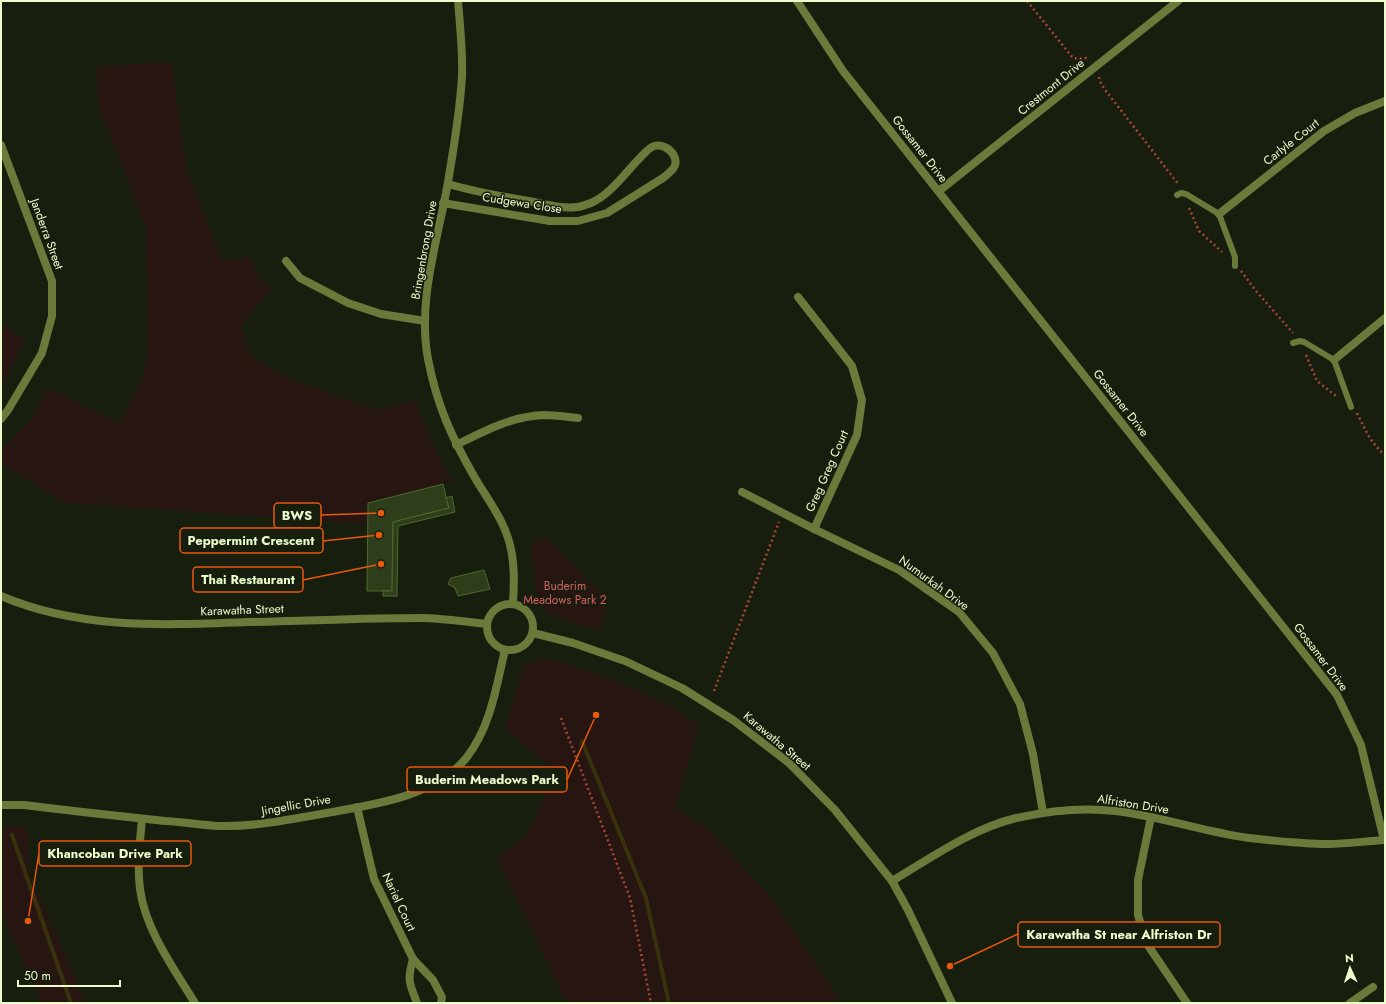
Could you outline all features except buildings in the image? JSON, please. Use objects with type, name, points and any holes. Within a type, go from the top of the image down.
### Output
[{"type":"street","name":"Bringenbrong Drive","points":[[458,1],[462,76],[448,184],[427,288],[426,321],[428,357],[434,388],[443,416],[456,445],[500,518],[510,544],[515,574],[513,604]]},
{"type":"street","name":"Gossamer Drive","points":[[797,1],[843,71],[1337,695],[1361,745],[1384,840]]},
{"type":"street","name":"Crestmont Drive","points":[[939,191],[1178,1]]},
{"type":"street","name":"Carlyle Court","points":[[1219,214],[1324,131],[1355,112],[1385,101]]},
{"type":"street","name":"Janderra Street","points":[[1,145],[52,281],[52,316],[42,353],[1,419]]},
{"type":"street","name":"Cudgewa Close","points":[[443,203],[550,221],[578,221],[607,213],[663,178],[676,166],[675,158],[671,151],[663,146],[654,146],[648,150],[620,180],[602,196],[592,202],[576,207],[554,206],[473,191],[448,184]]},
{"type":"street","points":[[286,261],[300,278],[348,303],[381,314],[426,321]]},
{"type":"street","name":"Greg Greg Court","points":[[798,297],[852,366],[862,400],[857,435],[814,529]]},
{"type":"street","points":[[1334,360],[1385,318]]},
{"type":"street","points":[[456,445],[502,424],[521,418],[544,415],[578,418]]},
{"type":"street","name":"Numurkah Drive","points":[[742,492],[899,570],[959,612],[993,653],[1020,704],[1033,754],[1043,813]]},
{"type":"street","name":"Karawatha Street","points":[[1,596],[42,610],[74,618],[121,624],[422,618],[487,624]]},
{"type":"street","points":[[506,604],[513,604],[521,606],[527,611],[532,618],[534,625],[530,640],[525,645],[519,649],[505,650],[493,643],[487,631],[487,624],[493,611],[506,604]]},
{"type":"street","name":"Karawatha Street","points":[[533,633],[573,643],[625,661],[682,688],[733,720],[789,763],[835,810],[892,881],[908,910],[952,1003]]},
{"type":"street","name":"Jingellic Drive","points":[[1,805],[24,805],[142,819],[219,826],[266,824],[400,798],[433,784],[450,772],[466,758],[478,742],[487,724],[505,650]]},
{"type":"street","name":"Nariel Court","points":[[357,807],[374,879],[412,959],[433,980],[442,997],[441,1003]]},
{"type":"street","name":"Alfriston Drive","points":[[892,881],[968,836],[1015,819],[1065,810],[1115,811],[1152,817],[1248,838],[1328,844],[1384,840]]},
{"type":"street","points":[[1152,817],[1138,880],[1138,915],[1147,944],[1187,1003]]},
{"type":"street","points":[[142,819],[138,865],[140,890],[147,916],[161,948],[195,1003]]},
{"type":"street","points":[[412,959],[408,976],[409,983],[417,1003]]},
{"type":"street","points":[[1350,1003],[1373,987]]},
{"type":"lane","points":[[1177,196],[1186,194],[1219,214],[1236,261],[1235,266]]},
{"type":"lane","points":[[1293,343],[1300,341],[1304,342],[1334,360],[1351,407]]},
{"type":"path","points":[[1026,1],[1073,58],[1086,58],[1089,61]]},
{"type":"path","points":[[714,691],[782,513]]},
{"type":"path","points":[[561,718],[630,898],[651,1003]]},
{"type":"green space","points":[[171,62],[187,171],[222,260],[250,257],[261,282],[272,287],[242,325],[249,355],[288,378],[377,410],[416,400],[427,431],[453,481],[367,502],[367,524],[66,503],[1,464],[1,450],[32,419],[47,388],[120,424],[143,378],[148,347],[146,228],[99,107],[96,66]]},
{"type":"green space","points":[[1,325],[25,339],[1,388]]},
{"type":"green space","name":"Buderim Meadows Park 2","points":[[546,537],[608,601],[599,631],[565,620],[547,611],[537,596],[530,545]]},
{"type":"green space","points":[[538,659],[551,659],[601,675],[667,704],[699,725],[675,808],[707,828],[769,895],[836,994],[840,1003],[567,1003],[497,858],[527,835],[556,772],[505,729],[520,677],[526,665]]},
{"type":"green space","points":[[1,826],[27,827],[31,878],[86,1003],[41,1003],[1,912]]},
{"type":"waterway","points":[[582,741],[646,898],[669,1003]]},
{"type":"waterway","points":[[12,835],[71,1003]]},
{"type":"place","name":"BWS","points":[[381,513]]},
{"type":"place","name":"Peppermint Crescent","points":[[379,535]]},
{"type":"place","name":"Thai Restaurant","points":[[381,564]]},
{"type":"place","name":"Buderim Meadows Park","points":[[596,715]]},
{"type":"place","name":"Khancoban Drive Park","points":[[28,921]]},
{"type":"place","name":"Karawatha St near Alfriston Dr","points":[[950,966]]}]
